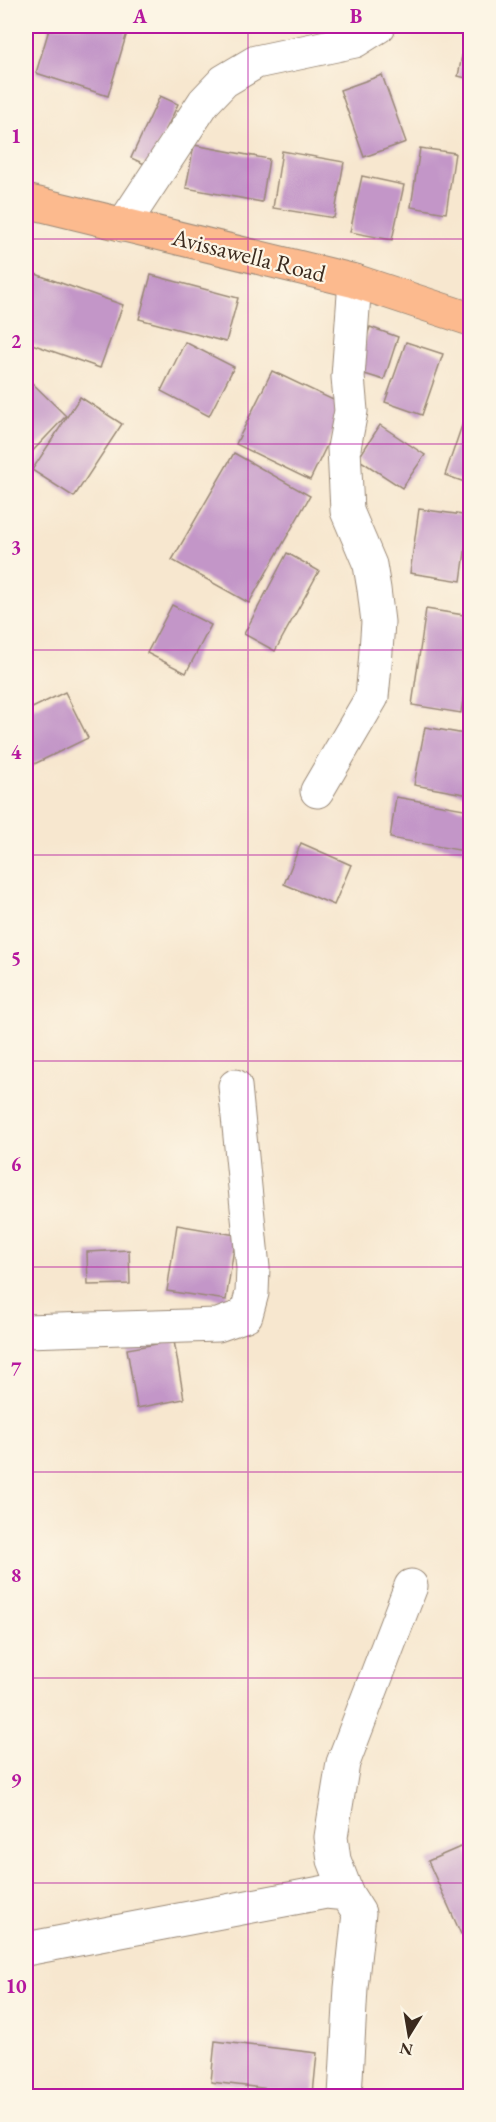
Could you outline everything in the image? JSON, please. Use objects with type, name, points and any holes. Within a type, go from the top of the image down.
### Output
[{"type":"main road","name":"Avissawella Road","points":[[26,201],[355,281],[471,319]]},
{"type":"street","points":[[123,225],[204,102],[224,81],[256,62],[355,41],[379,26]]},
{"type":"street","points":[[317,791],[372,697],[375,665],[378,622],[370,565],[347,511],[344,448],[351,411],[348,377],[355,281]]},
{"type":"street","points":[[26,1331],[218,1325],[246,1314],[252,1293],[253,1268],[235,1086]]},
{"type":"street","points":[[345,2097],[351,1988],[359,1913],[347,1894],[334,1860],[331,1837],[343,1763],[411,1586]]},
{"type":"street","points":[[26,1949],[326,1892],[347,1894]]},
{"type":"building","points":[[50,26],[129,26],[108,96],[36,73]]},
{"type":"building","points":[[468,26],[470,26],[470,79],[458,76]]},
{"type":"building","points":[[382,75],[406,142],[364,157],[340,90]]},
{"type":"building","points":[[160,96],[178,104],[149,166],[131,158]]},
{"type":"building","points":[[194,145],[269,159],[262,202],[186,188]]},
{"type":"building","points":[[420,148],[455,153],[446,213],[411,207]]},
{"type":"building","points":[[282,151],[344,162],[334,218],[273,208]]},
{"type":"building","points":[[362,176],[404,185],[392,240],[350,232]]},
{"type":"building","points":[[27,271],[123,305],[100,368],[26,342]]},
{"type":"building","points":[[151,275],[238,298],[226,342],[139,319]]},
{"type":"building","points":[[370,327],[398,337],[384,380],[355,371]]},
{"type":"building","points":[[185,342],[234,367],[209,416],[161,391]]},
{"type":"building","points":[[406,342],[443,354],[422,415],[385,402]]},
{"type":"building","points":[[272,371],[346,406],[310,480],[236,444]]},
{"type":"building","points":[[26,377],[66,416],[26,458]]},
{"type":"building","points":[[80,397],[122,424],[74,497],[32,470]]},
{"type":"building","points":[[470,402],[470,484],[445,475]]},
{"type":"building","points":[[380,425],[425,455],[402,488],[358,459]]},
{"type":"building","points":[[234,453],[310,496],[249,603],[172,560]]},
{"type":"building","points":[[419,509],[470,516],[461,581],[410,573]]},
{"type":"building","points":[[287,553],[319,571],[275,651],[244,634]]},
{"type":"building","points":[[172,605],[211,625],[186,673],[147,653]]},
{"type":"building","points":[[426,609],[470,616],[470,652],[461,713],[412,705]]},
{"type":"building","points":[[65,692],[88,738],[26,768],[26,711]]},
{"type":"building","points":[[425,727],[470,735],[470,795],[414,785]]},
{"type":"building","points":[[396,797],[470,810],[464,851],[390,838]]},
{"type":"building","points":[[301,843],[351,865],[334,905],[284,884]]},
{"type":"building","points":[[177,1225],[236,1235],[226,1300],[167,1291]]},
{"type":"building","points":[[129,1250],[130,1284],[88,1285],[87,1252]]},
{"type":"building","points":[[174,1341],[184,1399],[137,1408],[127,1349]]},
{"type":"building","points":[[465,1845],[470,1858],[470,1930],[461,1934],[428,1861]]},
{"type":"building","points":[[215,2041],[317,2053],[313,2094],[211,2082]]}]
